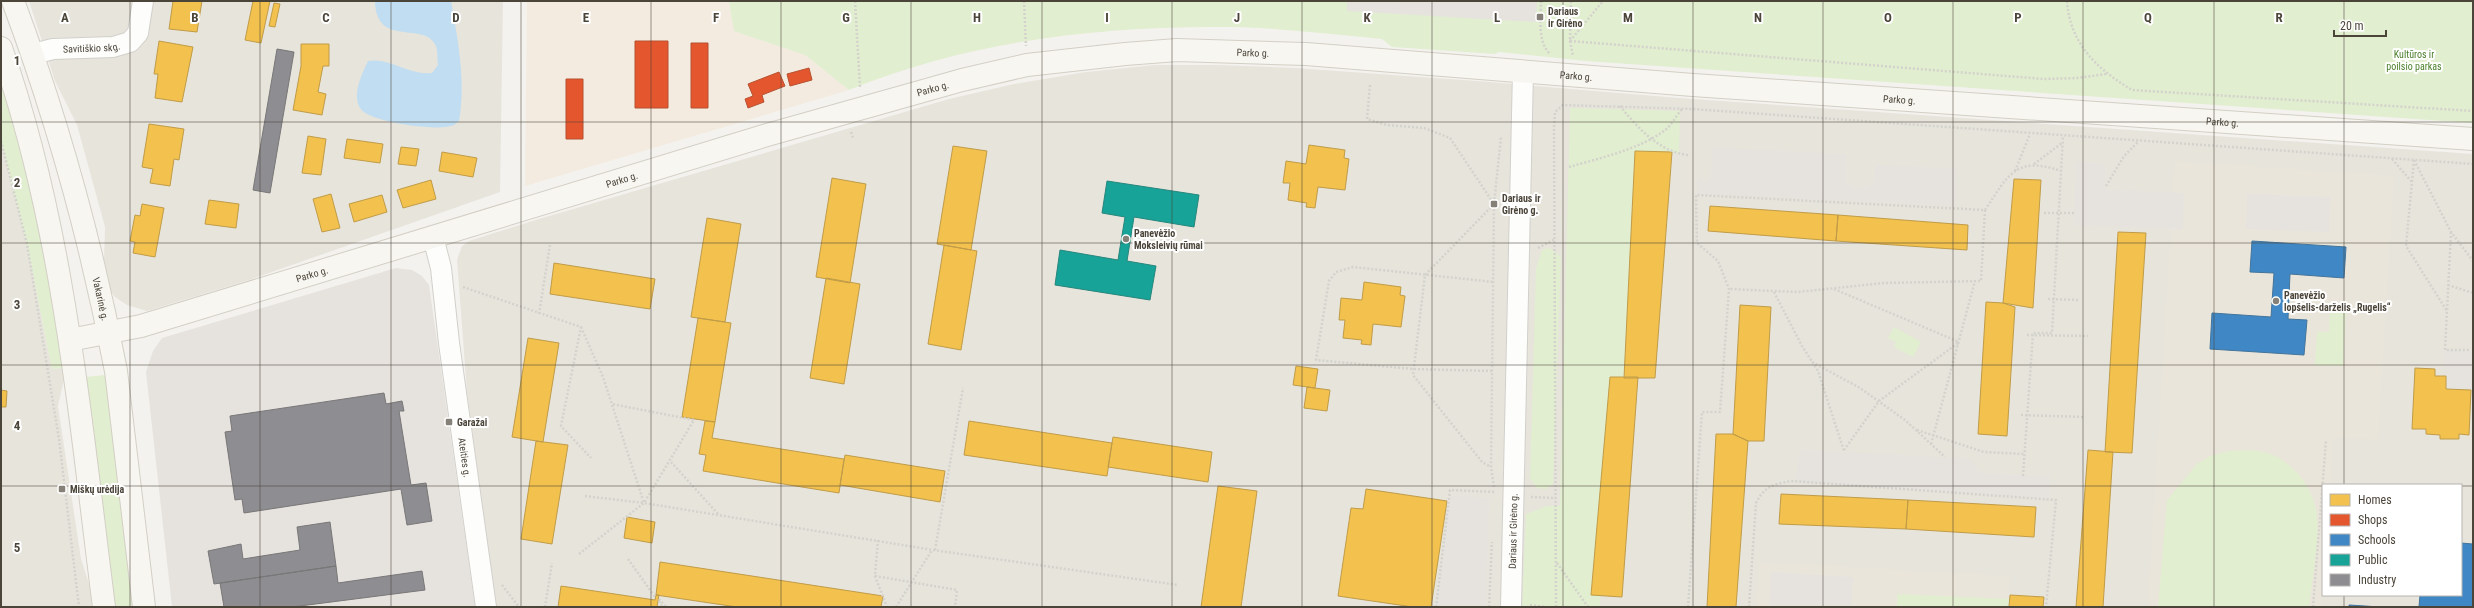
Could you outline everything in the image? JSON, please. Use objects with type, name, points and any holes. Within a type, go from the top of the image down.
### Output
[{"type":"main road","name":"Vakarinė g.","points":[[13,1],[33,54],[72,178],[109,333],[116,371],[144,607]]},
{"type":"main road","points":[[1,48],[39,186],[56,260],[70,340],[104,607]]},
{"type":"main road","name":"Parko g.","points":[[70,340],[141,326],[517,210],[767,135],[962,80],[1027,65],[1077,58],[1177,50],[1306,54],[1524,71],[1572,63],[2473,139]]},
{"type":"street","name":"Savitiškio skg.","points":[[33,54],[53,49],[113,47],[130,42],[138,33],[143,1]]},
{"type":"street","name":"Dariaus ir Girėno g.","points":[[1518,606],[1524,71]]},
{"type":"street","name":"Ateities g.","points":[[433,237],[441,268],[449,343],[486,607]]},
{"type":"path","points":[[855,1],[860,90]]},
{"type":"path","points":[[1024,1],[1027,65]]},
{"type":"path","points":[[1541,1],[1543,47],[1555,56]]},
{"type":"path","points":[[1571,1],[1570,41],[1572,63]]},
{"type":"path","points":[[1570,41],[1603,1]]},
{"type":"path","points":[[2067,1],[2068,19],[2090,58],[2106,74],[2132,90],[2473,111]]},
{"type":"path","points":[[1570,41],[2044,79],[2077,78],[2106,74]]},
{"type":"path","points":[[1370,85],[1367,119],[1388,125],[1424,128],[1450,138],[1494,204]]},
{"type":"path","points":[[1556,607],[1555,112],[1563,104],[1682,109],[2139,142],[2473,164]]},
{"type":"path","points":[[1620,106],[1658,144],[1688,155]]},
{"type":"path","points":[[1569,167],[1615,154],[1651,138],[1665,130],[1682,109]]},
{"type":"path","points":[[1496,499],[1491,467],[1494,204],[1502,133]]},
{"type":"path","points":[[2014,171],[2030,134]]},
{"type":"path","points":[[2033,335],[2034,333],[2052,334],[2062,136]]},
{"type":"path","points":[[1,142],[28,244],[58,438],[79,607]]},
{"type":"path","points":[[1729,289],[1798,292],[1884,282],[1981,281],[1985,210],[2008,175],[2014,171],[2032,165],[2062,142]]},
{"type":"path","points":[[2106,186],[2124,156],[2139,142]]},
{"type":"path","points":[[2391,159],[2412,182]]},
{"type":"path","points":[[2414,160],[2406,246],[2447,311]]},
{"type":"path","points":[[2414,160],[2451,232],[2473,261]]},
{"type":"path","points":[[2032,165],[2061,171]]},
{"type":"path","points":[[1688,607],[1702,412],[1720,412],[1729,289],[1718,260],[1697,244],[1696,195],[1985,210]]},
{"type":"path","points":[[1491,467],[1482,462],[1413,375],[1413,369],[1425,275],[1494,204]]},
{"type":"path","points":[[2044,213],[2074,213]]},
{"type":"path","points":[[2451,232],[2445,350],[2470,350]]},
{"type":"path","points":[[539,314],[550,245]]},
{"type":"path","points":[[1492,370],[1413,369],[1316,360],[1329,280],[1336,272],[1353,268],[1494,282]]},
{"type":"path","points":[[1931,444],[1935,436],[1975,281]]},
{"type":"path","points":[[2448,285],[2473,293]]},
{"type":"path","points":[[464,287],[539,314],[581,327]]},
{"type":"path","points":[[1833,288],[1959,342]]},
{"type":"path","points":[[1774,291],[1818,371],[1844,451],[1879,401],[1959,342]]},
{"type":"path","points":[[2048,299],[2078,300]]},
{"type":"path","points":[[581,327],[612,404],[644,503]]},
{"type":"path","points":[[581,327],[561,426],[590,458]]},
{"type":"path","points":[[2027,335],[2088,336]]},
{"type":"path","points":[[2023,476],[2033,335]]},
{"type":"path","points":[[1812,362],[1860,388],[1879,401],[1915,429],[1945,457]]},
{"type":"path","points":[[896,607],[934,550],[963,388]]},
{"type":"path","points":[[579,554],[644,503],[671,462],[694,420],[612,404]]},
{"type":"path","points":[[2021,415],[2084,417]]},
{"type":"path","points":[[1915,429],[1984,452],[2025,454]]},
{"type":"path","points":[[2323,484],[2326,440]]},
{"type":"path","points":[[671,462],[719,515]]},
{"type":"path","points":[[1749,607],[1756,503],[1763,492],[1774,484],[1791,481],[2056,500],[2046,607]]},
{"type":"path","points":[[1436,607],[1450,490],[1495,492]]},
{"type":"path","points":[[2313,607],[2322,491]]},
{"type":"path","points":[[585,496],[644,503],[934,550],[1178,585]]},
{"type":"path","points":[[1527,497],[1556,498]]},
{"type":"path","points":[[878,540],[875,576],[887,607]]},
{"type":"path","points":[[1489,607],[1492,540]]},
{"type":"path","points":[[628,559],[655,597]]},
{"type":"path","points":[[545,607],[552,563]]},
{"type":"path","points":[[1556,563],[1588,607]]},
{"type":"path","points":[[875,576],[957,590],[955,607]]},
{"type":"path","points":[[498,580],[519,607]]},
{"type":"path","points":[[662,607],[659,599],[666,607]]},
{"type":"path","points":[[1518,606],[1547,607]]},
{"type":"shaded area","points":[[29,1],[503,1],[500,192],[252,279],[147,311],[127,305],[115,297],[108,287],[104,261],[105,227],[77,125],[55,81]]},
{"type":"shaded area","points":[[527,1],[729,1],[734,31],[805,55],[849,90],[525,186]]},
{"type":"shaded area","points":[[1347,1],[1537,1],[1536,22],[1347,11]]},
{"type":"shaded area","points":[[1155,65],[1219,65],[1296,68],[1679,98],[2473,154],[2473,607],[496,607],[467,392],[457,260],[462,246],[469,241],[539,219],[949,99],[1014,84],[1086,72]]},
{"type":"shaded area","points":[[1,141],[27,244],[52,369],[63,368],[64,379],[58,406],[81,559],[90,587],[92,607],[1,607]]},
{"type":"shaded area","points":[[1713,148],[1846,154],[1845,182],[1859,190],[1874,184],[1875,165],[1957,169],[1955,206],[1697,194],[1698,179],[1705,182],[1711,179]]},
{"type":"shaded area","name":"Panevėžio lopšelis-darželis „Rugelis“","points":[[2175,161],[2394,176],[2378,439],[2333,438],[2330,484],[2322,484],[2322,607],[2148,607]]},
{"type":"shaded area","points":[[2076,162],[2105,164],[2105,190],[2184,193],[2183,229],[2074,225]]},
{"type":"shaded area","points":[[2247,194],[2330,197],[2329,232],[2246,229]]},
{"type":"shaded area","points":[[396,268],[412,270],[422,276],[429,285],[475,607],[172,607],[146,372],[153,351],[162,338]]},
{"type":"shaded area","points":[[2444,350],[2473,351],[2473,391],[2443,390]]},
{"type":"shaded area","points":[[1800,450],[1970,459],[1980,473],[2050,477],[2049,499],[1795,482]]},
{"type":"shaded area","points":[[1450,495],[1489,498],[1486,607],[1436,607]]},
{"type":"shaded area","points":[[1760,562],[2010,576],[2007,607],[1757,607]]},
{"type":"shaded area","points":[[1771,572],[1853,577],[1851,607],[1769,607]]},
{"type":"green space","name":"Kultūros ir poilsio parkas","points":[[729,1],[2473,1],[2473,123],[1586,61],[1499,52],[1495,54],[1392,47],[1382,39],[1242,27],[1175,27],[1080,34],[1032,40],[939,60],[893,73],[849,90],[805,55],[734,31]]},
{"type":"green space","points":[[1,83],[33,197],[50,282],[63,368],[52,369],[27,244],[1,141]]},
{"type":"green space","points":[[1570,108],[1680,111],[1679,153],[1635,151],[1624,378],[1610,377],[1600,607],[1522,607],[1526,514],[1547,506],[1560,506]]},
{"type":"green space","points":[[1550,248],[1561,257],[1553,484],[1546,489],[1537,488],[1530,478],[1536,268],[1542,250]]},
{"type":"green space","points":[[2330,310],[2346,311],[2343,366],[2315,365],[2317,332],[2329,332]]},
{"type":"green space","points":[[1894,327],[1921,342],[1913,357],[1894,347],[1896,342],[1888,338]]},
{"type":"green space","points":[[106,375],[133,607],[112,607],[85,377]]},
{"type":"green space","points":[[2255,450],[2270,454],[2281,459],[2290,466],[2306,484],[2315,506],[2317,518],[2316,550],[2309,607],[2158,607],[2167,500],[2197,464],[2210,456],[2228,451]]},
{"type":"green space","points":[[1897,594],[2009,599],[2008,607],[1897,607]]},
{"type":"water","points":[[375,1],[451,1],[460,61],[462,91],[459,121],[454,125],[431,127],[402,124],[375,117],[365,113],[360,108],[357,90],[368,61],[376,60],[424,73],[432,73],[438,65],[437,48],[430,39],[422,35],[402,32],[383,25],[377,16]]},
{"type":"building: Homes","points":[[173,1],[202,1],[197,32],[169,29]]},
{"type":"building: Homes","points":[[253,1],[270,1],[261,43],[245,40]]},
{"type":"building: Homes","points":[[274,3],[280,4],[275,27],[269,26]]},
{"type":"building: Homes","points":[[159,41],[193,47],[182,102],[155,98],[158,74],[154,74]]},
{"type":"building: Homes","points":[[301,44],[329,44],[329,66],[323,66],[318,92],[326,94],[322,115],[293,110],[301,66]]},
{"type":"building: Homes","points":[[149,124],[184,129],[179,160],[174,159],[170,186],[150,183],[153,169],[142,167]]},
{"type":"building: Homes","points":[[308,136],[326,139],[321,175],[302,173]]},
{"type":"building: Homes","points":[[347,139],[383,144],[380,163],[344,158]]},
{"type":"building: Homes","points":[[1309,145],[1345,150],[1344,158],[1349,159],[1345,190],[1318,187],[1315,208],[1306,207],[1307,203],[1288,200],[1290,183],[1283,183],[1286,161],[1306,164]]},
{"type":"building: Homes","points":[[953,146],[987,151],[971,250],[937,244]]},
{"type":"building: Homes","points":[[401,147],[419,149],[416,166],[398,164]]},
{"type":"building: Homes","points":[[1635,151],[1672,152],[1655,378],[1624,378]]},
{"type":"building: Homes","points":[[442,152],[477,158],[473,177],[439,171]]},
{"type":"building: Homes","points":[[832,178],[866,184],[850,283],[816,277]]},
{"type":"building: Homes","points":[[2014,179],[2041,180],[2033,308],[2003,303]]},
{"type":"building: Homes","points":[[431,180],[436,199],[403,208],[397,190]]},
{"type":"building: Homes","points":[[331,194],[340,228],[322,232],[313,199]]},
{"type":"building: Homes","points":[[382,195],[387,212],[354,222],[349,204]]},
{"type":"building: Homes","points":[[209,200],[239,204],[236,228],[205,224]]},
{"type":"building: Homes","points":[[142,204],[164,208],[155,257],[133,253],[135,242],[130,241],[135,215],[140,216]]},
{"type":"building: Homes","points":[[1710,206],[1838,215],[1836,241],[1708,231]]},
{"type":"building: Homes","points":[[1838,215],[1968,225],[1967,250],[1836,241]]},
{"type":"building: Homes","points":[[707,218],[741,224],[725,322],[691,317]]},
{"type":"building: Homes","points":[[2118,232],[2146,233],[2132,453],[2105,452]]},
{"type":"building: Homes","points":[[944,245],[977,251],[961,350],[928,344]]},
{"type":"building: Homes","points":[[554,263],[655,279],[650,309],[550,294]]},
{"type":"building: Homes","points":[[826,278],[860,284],[844,384],[810,378]]},
{"type":"building: Homes","points":[[1364,282],[1401,287],[1400,295],[1405,296],[1401,327],[1373,324],[1371,345],[1361,344],[1362,340],[1343,338],[1345,320],[1339,320],[1341,298],[1362,300]]},
{"type":"building: Homes","points":[[1986,302],[2003,303],[2015,307],[2007,436],[1978,434]]},
{"type":"building: Homes","points":[[1740,305],[1771,307],[1764,441],[1748,441],[1733,434]]},
{"type":"building: Homes","points":[[698,318],[731,323],[715,422],[682,417]]},
{"type":"building: Homes","points":[[528,338],[559,343],[543,442],[512,437]]},
{"type":"building: Homes","points":[[1296,366],[1318,369],[1315,388],[1293,385]]},
{"type":"building: Homes","points":[[2415,368],[2435,369],[2435,376],[2446,376],[2446,389],[2471,390],[2469,435],[2459,434],[2459,439],[2440,439],[2440,435],[2426,434],[2426,429],[2412,429]]},
{"type":"building: Homes","points":[[1610,377],[1638,377],[1622,597],[1591,595]]},
{"type":"building: Homes","points":[[1307,387],[1330,390],[1327,411],[1304,408]]},
{"type":"building: Homes","points":[[1,390],[7,391],[6,407],[1,407]]},
{"type":"building: Homes","points":[[705,421],[715,422],[712,438],[844,459],[839,493],[703,471],[706,455],[699,454]]},
{"type":"building: Homes","points":[[969,421],[1112,443],[1107,476],[964,455]]},
{"type":"building: Homes","points":[[1716,434],[1733,434],[1748,441],[1736,607],[1707,607]]},
{"type":"building: Homes","points":[[1113,437],[1212,452],[1208,482],[1108,467]]},
{"type":"building: Homes","points":[[536,441],[568,445],[552,544],[521,539]]},
{"type":"building: Homes","points":[[2088,450],[2113,452],[2103,607],[2076,607]]},
{"type":"building: Homes","points":[[845,455],[945,471],[940,502],[840,485]]},
{"type":"building: Homes","points":[[1218,486],[1257,491],[1241,607],[1201,607]]},
{"type":"building: Homes","points":[[1366,489],[1447,501],[1431,607],[1413,607],[1338,596],[1351,508],[1363,509]]},
{"type":"building: Homes","points":[[1781,494],[1908,500],[1906,529],[1779,524]]},
{"type":"building: Homes","points":[[1908,500],[2036,507],[2034,537],[1906,529]]},
{"type":"building: Homes","points":[[627,517],[655,522],[652,543],[624,538]]},
{"type":"building: Homes","points":[[660,562],[883,596],[881,607],[737,607],[656,595]]},
{"type":"building: Homes","points":[[561,586],[655,600],[656,595],[659,595],[657,607],[558,607]]},
{"type":"building: Homes","points":[[2010,595],[2044,597],[2043,607],[2009,607]]},
{"type":"building: Shops","points":[[635,41],[668,41],[668,108],[635,108]]},
{"type":"building: Shops","points":[[691,43],[708,43],[708,108],[691,108]]},
{"type":"building: Shops","points":[[809,68],[812,80],[790,86],[787,74]]},
{"type":"building: Shops","points":[[779,72],[785,86],[762,95],[764,102],[748,108],[745,99],[753,96],[748,84]]},
{"type":"building: Shops","points":[[566,79],[583,79],[583,139],[566,139]]},
{"type":"building: Schools","points":[[2252,241],[2346,247],[2344,278],[2290,274],[2288,319],[2307,320],[2304,355],[2210,349],[2212,313],[2271,317],[2274,273],[2250,272]]},
{"type":"building: Schools","points":[[2462,543],[2473,544],[2473,607],[2419,607],[2420,596],[2462,596]]},
{"type":"building: Schools","points":[[2349,605],[2380,607],[2349,607]]},
{"type":"building: Public","name":"Panevėžio Moksleivių rūmai","points":[[1107,181],[1199,195],[1194,227],[1134,217],[1127,261],[1156,266],[1150,300],[1055,285],[1060,250],[1118,260],[1125,217],[1102,213]]},
{"type":"building: Industry","points":[[277,49],[294,52],[270,193],[253,190]]},
{"type":"building: Industry","points":[[384,393],[386,404],[402,401],[404,411],[399,411],[411,485],[426,483],[432,521],[407,525],[401,489],[244,513],[242,499],[235,500],[225,432],[232,431],[230,416]]},
{"type":"building: Industry","points":[[330,522],[336,566],[214,584],[208,551],[241,544],[243,559],[300,550],[297,527]]},
{"type":"building: Industry","points":[[336,566],[338,583],[422,571],[425,590],[292,607],[224,607],[220,583]]},
{"type":"place","name":"Dariaus ir Girėno","points":[[1540,17]]},
{"type":"place","name":"Dariaus ir Girėno g.","points":[[1494,204]]},
{"type":"place","name":"Panevėžio Moksleivių rūmai","points":[[1126,239]]},
{"type":"place","name":"Panevėžio lopšelis-darželis „Rugelis“","points":[[2276,301]]},
{"type":"place","name":"Garažai","points":[[449,422]]},
{"type":"place","name":"Miškų urėdija","points":[[62,489]]}]
